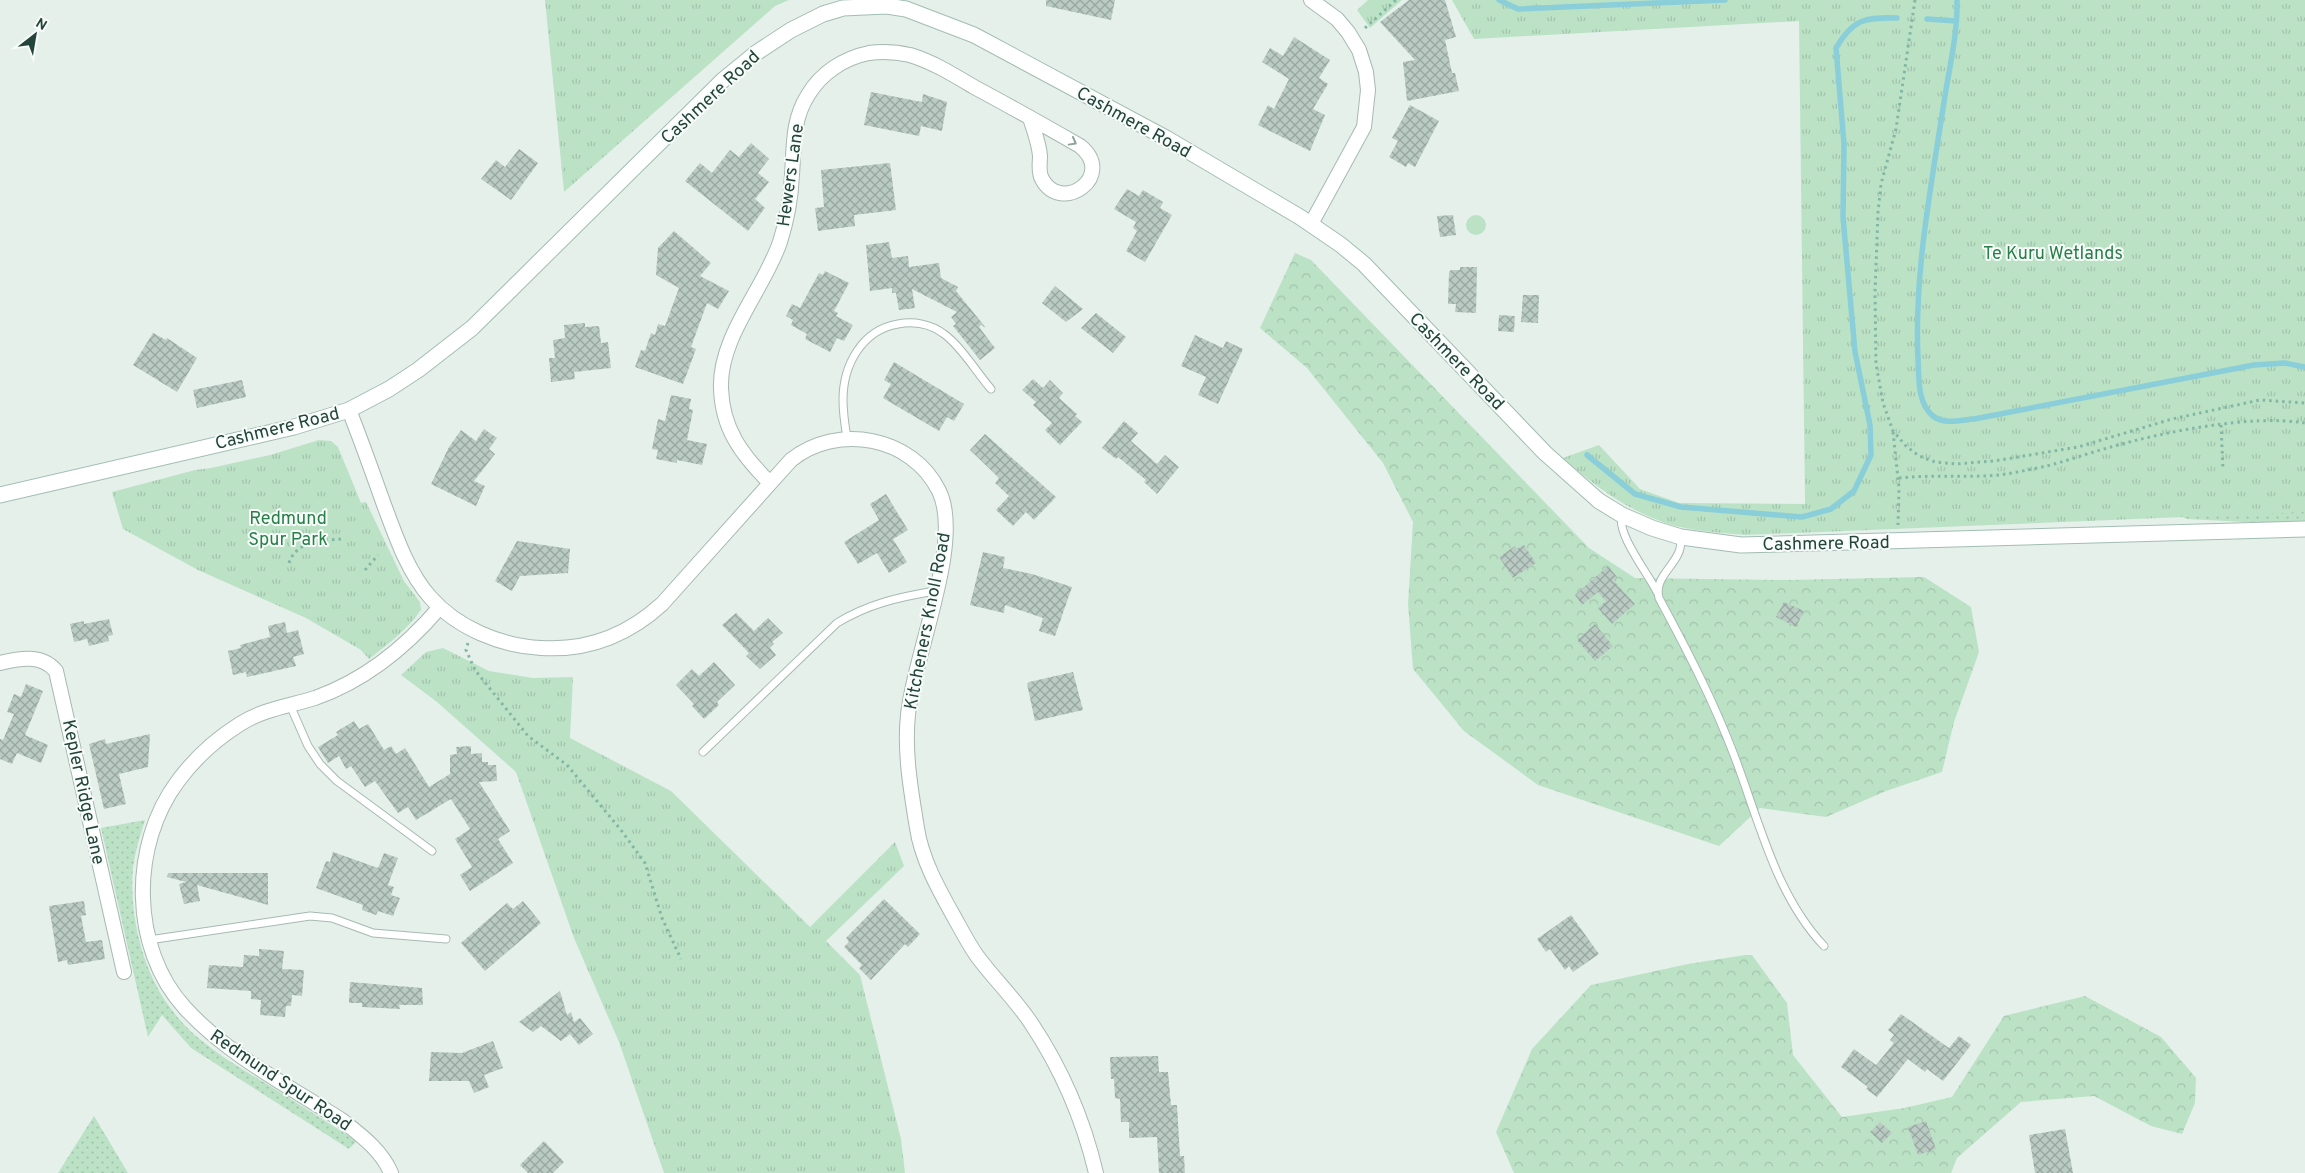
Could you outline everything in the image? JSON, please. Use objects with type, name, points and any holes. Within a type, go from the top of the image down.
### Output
[{"type":"street","points":[[1311,0],[1337,19],[1348,32],[1359,50],[1366,72],[1368,90],[1364,127],[1311,224]]},
{"type":"street","name":"Cashmere Road","points":[[0,495],[294,427],[349,410],[390,389],[472,328],[723,80],[756,53],[791,30],[823,14],[843,8],[879,6],[906,9],[974,35],[1166,138],[1311,224],[1364,264],[1558,466],[1599,501],[1652,528],[1681,537],[1741,545],[2305,529]]},
{"type":"street","name":"Hewers Lane","points":[[770,483],[747,460],[736,444],[723,407],[721,387],[724,364],[733,338],[764,278],[779,243],[791,192],[795,128],[800,108],[808,93],[820,79],[834,68],[851,59],[869,53],[888,52],[909,55],[932,64],[1030,118],[1080,146],[1088,152],[1092,160],[1092,171],[1083,186],[1075,192],[1066,194],[1057,192],[1041,178],[1037,138],[1030,118]]},
{"type":"street","name":"Kitcheners Knoll Road","points":[[349,410],[400,546],[423,587],[440,606],[472,628],[508,644],[530,648],[574,648],[594,644],[611,638],[647,618],[662,604],[790,460],[804,449],[818,443],[846,438],[869,439],[901,452],[917,463],[930,477],[939,492],[944,506],[946,538],[908,713],[907,755],[917,831],[936,884],[976,954],[1031,1022],[1065,1080],[1086,1132],[1096,1173]]},
{"type":"street","name":"Redmund Spur Road","points":[[391,1173],[376,1150],[355,1130],[250,1063],[202,1026],[184,1006],[166,982],[148,940],[144,924],[143,885],[150,841],[166,799],[192,764],[223,736],[253,717],[289,704],[315,698],[341,687],[384,662],[419,632],[440,606]]},
{"type":"street","name":"Kepler Ridge Lane","points":[[0,663],[41,660],[49,663],[56,671],[124,972]]},
{"type":"lane","points":[[846,438],[843,400],[849,365],[857,349],[869,336],[884,326],[914,322],[930,326],[945,334],[991,389]]},
{"type":"lane","points":[[1622,514],[1620,521],[1623,533],[1657,592],[1712,701],[1782,883],[1806,926],[1824,946]]},
{"type":"lane","points":[[1657,592],[1663,575],[1678,554],[1681,537]]},
{"type":"lane","points":[[703,752],[837,623],[860,609],[878,603],[899,597],[935,591]]},
{"type":"lane","points":[[289,704],[308,746],[320,764],[337,781],[432,851]]},
{"type":"lane","points":[[148,940],[310,916],[332,918],[373,933],[446,939]]},
{"type":"path","points":[[1365,28],[1396,0]]},
{"type":"path","points":[[1898,541],[1899,478],[1893,431],[1884,402],[1876,364],[1875,293],[1881,184],[1896,129],[1915,0]]},
{"type":"path","points":[[1893,431],[1919,456],[1935,462],[1956,464],[1994,461],[2078,447],[2172,419],[2260,400],[2305,404]]},
{"type":"path","points":[[1899,478],[1933,475],[1984,476],[2044,466],[2153,437],[2221,425],[2266,421],[2305,423]]},
{"type":"path","points":[[2221,425],[2223,470]]},
{"type":"path","points":[[289,563],[292,556],[307,544],[343,539]]},
{"type":"path","points":[[365,570],[378,555]]},
{"type":"path","points":[[472,628],[466,650],[475,670],[528,736],[567,766],[621,830],[645,863],[662,918],[681,959]]},
{"type":"green space","points":[[545,0],[789,0],[775,6],[564,192]]},
{"type":"green space","points":[[1368,0],[1402,0],[1370,28],[1357,10]]},
{"type":"green space","name":"Te Kuru Wetlands","points":[[1452,0],[2305,0],[2305,512],[1745,535],[1699,530],[1666,523],[1618,500],[1595,485],[1563,458],[1599,445],[1640,489],[1679,503],[1805,504],[1799,21],[1474,39]]},
{"type":"green space","points":[[1476,215],[1483,218],[1486,225],[1483,232],[1476,235],[1469,232],[1466,225],[1469,218]]},
{"type":"green space","points":[[1295,253],[1311,260],[1589,548],[1635,578],[1788,580],[1924,577],[1971,607],[1979,652],[1954,722],[1942,772],[1886,791],[1826,817],[1760,808],[1719,846],[1538,785],[1464,731],[1413,669],[1408,604],[1413,522],[1383,463],[1307,368],[1260,328]]},
{"type":"green space","name":"Redmund Spur Park","points":[[319,440],[331,441],[338,447],[361,503],[366,502],[404,581],[420,602],[421,610],[410,624],[369,659],[361,650],[306,618],[198,570],[123,529],[112,492],[195,470],[270,455]]},
{"type":"green space","points":[[2305,492],[2305,523],[2187,519],[2182,517],[2181,514]]},
{"type":"green space","points":[[443,648],[489,671],[533,678],[573,677],[570,738],[671,791],[810,927],[895,842],[904,866],[826,941],[860,975],[901,1139],[905,1173],[664,1173],[619,1042],[574,938],[516,772],[437,702],[401,675],[426,652]]},
{"type":"green space","points":[[145,820],[133,868],[133,904],[139,940],[151,975],[169,1006],[189,1030],[213,1050],[357,1141],[349,1149],[191,1048],[162,1015],[148,1037],[101,828]]},
{"type":"green space","points":[[1752,955],[1787,1003],[1793,1055],[1842,1117],[1904,1108],[1952,1097],[2004,1016],[2085,996],[2161,1037],[2196,1078],[2195,1103],[2182,1134],[2151,1126],[2094,1096],[2021,1102],[1957,1158],[1951,1173],[1514,1173],[1496,1132],[1532,1049],[1591,985],[1688,964]]},
{"type":"green space","points":[[94,1116],[128,1173],[58,1173]]},
{"type":"building","points":[[1046,0],[1115,0],[1111,20],[1046,6]]},
{"type":"building","points":[[1409,0],[1445,0],[1456,37],[1445,40],[1452,73],[1455,73],[1459,91],[1407,101],[1403,62],[1415,60],[1380,22]]},
{"type":"building","points":[[1294,37],[1330,60],[1319,78],[1328,84],[1313,109],[1325,115],[1310,151],[1258,125],[1268,105],[1274,109],[1289,79],[1262,62],[1270,48],[1283,56]]},
{"type":"building","points":[[871,92],[922,102],[923,94],[947,102],[942,131],[921,126],[919,136],[864,125]]},
{"type":"building","points":[[1410,105],[1439,121],[1415,167],[1408,163],[1406,167],[1389,157],[1398,141],[1392,138]]},
{"type":"building","points":[[751,143],[769,159],[758,173],[769,182],[755,199],[765,208],[748,231],[685,181],[700,163],[712,173],[730,150],[739,157]]},
{"type":"building","points":[[519,149],[538,163],[511,200],[481,179],[496,160],[505,167]]},
{"type":"building","points":[[890,163],[896,210],[854,215],[855,226],[818,231],[815,208],[824,207],[821,170]]},
{"type":"building","points":[[1127,189],[1139,196],[1143,190],[1163,202],[1160,208],[1172,215],[1145,262],[1126,251],[1137,231],[1133,228],[1136,222],[1114,209]]},
{"type":"building","points":[[1453,215],[1456,235],[1440,237],[1437,216]]},
{"type":"building","points":[[674,231],[711,263],[700,276],[729,291],[718,309],[707,303],[691,347],[696,349],[683,384],[635,367],[641,350],[645,351],[651,333],[655,335],[658,324],[665,326],[679,288],[656,275],[658,248]]},
{"type":"building","points":[[889,242],[892,258],[908,256],[909,267],[939,263],[941,278],[958,287],[956,291],[986,328],[981,325],[979,327],[995,348],[980,360],[953,326],[956,324],[951,317],[957,312],[912,289],[915,308],[899,310],[896,293],[892,293],[892,288],[870,291],[866,245]]},
{"type":"building","points":[[1460,267],[1477,267],[1476,313],[1455,312],[1456,304],[1448,304],[1449,272],[1451,270],[1460,270]]},
{"type":"building","points":[[825,271],[849,283],[834,311],[838,313],[836,316],[853,325],[844,341],[837,338],[830,352],[805,339],[807,334],[791,325],[793,320],[786,316],[792,304],[800,308],[819,273],[823,275]]},
{"type":"building","points":[[1055,286],[1083,309],[1066,322],[1042,303]]},
{"type":"building","points":[[1523,295],[1539,295],[1538,323],[1521,322]]},
{"type":"building","points":[[1096,313],[1126,337],[1113,353],[1081,328]]},
{"type":"building","points":[[1499,315],[1515,316],[1514,332],[1498,331]]},
{"type":"building","points":[[585,323],[585,327],[599,326],[601,343],[608,342],[611,368],[574,372],[575,379],[551,382],[549,358],[555,358],[553,340],[565,338],[564,325]]},
{"type":"building","points":[[153,333],[166,340],[167,338],[197,358],[177,392],[133,365]]},
{"type":"building","points":[[1195,335],[1223,348],[1226,341],[1243,349],[1218,404],[1198,395],[1206,377],[1181,366]]},
{"type":"building","points":[[894,362],[964,404],[954,421],[947,417],[939,431],[883,398],[891,384],[884,380]]},
{"type":"building","points":[[1033,379],[1043,388],[1050,380],[1063,393],[1059,398],[1077,414],[1075,416],[1082,422],[1060,445],[1045,430],[1052,423],[1033,405],[1036,402],[1022,390]]},
{"type":"building","points":[[242,380],[246,397],[197,408],[193,390]]},
{"type":"building","points":[[671,395],[691,399],[689,409],[693,410],[687,440],[707,444],[702,465],[677,460],[677,463],[656,459],[658,450],[652,449],[658,419],[665,421]]},
{"type":"building","points":[[1124,421],[1138,433],[1131,441],[1157,464],[1165,455],[1179,467],[1157,494],[1144,482],[1146,480],[1118,457],[1116,459],[1102,448]]},
{"type":"building","points":[[484,429],[497,438],[489,449],[495,454],[474,481],[485,486],[476,506],[431,484],[449,447],[461,430],[476,441]]},
{"type":"building","points":[[985,434],[1056,497],[1034,520],[1026,512],[1013,526],[996,510],[1009,496],[995,483],[999,478],[970,450]]},
{"type":"building","points":[[886,494],[908,530],[893,539],[907,562],[889,573],[877,553],[858,564],[844,542],[879,520],[870,504]]},
{"type":"building","points":[[517,541],[570,549],[568,573],[520,576],[512,591],[495,581]]},
{"type":"building","points":[[1524,545],[1536,563],[1513,578],[1499,557],[1515,546],[1517,549]]},
{"type":"building","points":[[983,552],[1005,557],[1003,568],[1032,574],[1072,587],[1055,636],[1039,631],[1043,618],[1005,605],[1004,613],[970,605]]},
{"type":"building","points":[[1608,566],[1617,577],[1613,580],[1635,604],[1612,624],[1598,608],[1606,601],[1598,592],[1582,605],[1575,595]]},
{"type":"building","points":[[1784,602],[1804,611],[1796,627],[1776,617]]},
{"type":"building","points":[[736,613],[754,631],[768,618],[783,633],[772,642],[774,644],[770,648],[776,655],[760,669],[746,656],[749,653],[722,625]]},
{"type":"building","points":[[109,619],[113,635],[108,636],[109,641],[89,646],[87,639],[74,642],[70,624],[84,621],[84,624]]},
{"type":"building","points":[[285,622],[287,633],[298,630],[304,654],[293,657],[296,666],[247,677],[246,672],[233,675],[228,651],[241,648],[240,645],[270,637],[268,626]]},
{"type":"building","points":[[1595,624],[1613,646],[1595,661],[1577,640]]},
{"type":"building","points":[[714,662],[735,685],[717,702],[719,705],[704,719],[692,706],[694,704],[676,685],[692,669],[699,676]]},
{"type":"building","points":[[1073,672],[1083,710],[1035,721],[1027,684]]},
{"type":"building","points":[[26,684],[43,691],[25,735],[48,745],[41,763],[17,753],[12,764],[0,759],[0,739],[3,740],[14,714],[7,712],[14,694],[21,697]]},
{"type":"building","points":[[354,721],[359,729],[368,724],[384,750],[391,746],[396,754],[405,748],[429,787],[450,774],[450,755],[457,754],[456,747],[471,746],[471,754],[482,753],[482,762],[488,762],[488,765],[496,765],[497,781],[479,782],[510,831],[498,839],[513,863],[470,891],[460,875],[472,867],[455,839],[470,829],[451,799],[416,820],[408,807],[398,813],[375,781],[365,787],[351,766],[346,769],[339,756],[328,763],[318,747],[338,735],[336,732]]},
{"type":"building","points":[[150,734],[148,767],[119,774],[126,804],[104,809],[89,744],[105,739],[106,744]]},
{"type":"building","points":[[333,852],[378,868],[384,853],[398,858],[388,885],[394,887],[391,895],[400,898],[393,916],[378,911],[376,915],[362,910],[363,905],[316,888],[326,861],[330,862]]},
{"type":"building","points":[[168,873],[268,873],[268,905],[197,885],[200,901],[184,904],[179,884],[186,882],[167,877]]},
{"type":"building","points":[[884,899],[920,934],[908,947],[905,944],[871,980],[859,968],[862,965],[844,947],[849,942],[846,938]]},
{"type":"building","points":[[84,901],[86,915],[81,916],[86,942],[102,940],[105,959],[68,965],[67,960],[58,962],[49,906]]},
{"type":"building","points":[[523,901],[541,923],[485,971],[461,943],[507,903],[513,909]]},
{"type":"building","points":[[1571,915],[1599,954],[1573,972],[1569,966],[1565,970],[1550,949],[1546,952],[1537,939]]},
{"type":"building","points":[[259,949],[284,951],[282,969],[304,970],[302,996],[292,995],[291,1006],[286,1006],[285,1017],[260,1015],[261,1000],[251,999],[251,991],[207,988],[209,965],[243,967],[244,955],[259,956]]},
{"type":"building","points":[[350,982],[422,988],[423,1005],[399,1005],[400,1009],[362,1007],[362,1003],[349,1003]]},
{"type":"building","points":[[560,991],[567,1015],[571,1012],[574,1022],[580,1018],[593,1034],[579,1045],[570,1034],[561,1041],[541,1026],[533,1032],[519,1022]]},
{"type":"building","points":[[1901,1014],[1949,1048],[1959,1036],[1971,1045],[1943,1081],[1927,1069],[1925,1072],[1908,1059],[1877,1097],[1866,1089],[1868,1087],[1841,1067],[1854,1049],[1876,1065],[1894,1043],[1890,1040],[1894,1035],[1888,1030]]},
{"type":"building","points":[[493,1041],[503,1068],[484,1075],[489,1087],[474,1093],[469,1081],[429,1081],[431,1052],[462,1053]]},
{"type":"building","points":[[1158,1056],[1159,1072],[1168,1072],[1171,1105],[1177,1105],[1180,1156],[1184,1156],[1185,1173],[1159,1173],[1157,1137],[1129,1138],[1129,1122],[1121,1122],[1120,1099],[1115,1098],[1114,1079],[1111,1079],[1110,1057]]},
{"type":"building","points":[[1926,1121],[1936,1149],[1918,1155],[1908,1127]]},
{"type":"building","points":[[1880,1122],[1892,1133],[1882,1143],[1870,1132]]},
{"type":"building","points":[[2065,1129],[2073,1173],[2035,1173],[2029,1135]]},
{"type":"building","points":[[544,1141],[564,1162],[553,1173],[528,1173],[520,1165]]},
{"type":"waterway","points":[[1499,0],[1518,9],[1725,0]]},
{"type":"waterway","points":[[1957,0],[1955,38],[1929,198],[1921,262],[1917,327],[1919,382],[1921,397],[1928,411],[1937,419],[1958,421],[2254,365],[2285,363],[2305,367]]},
{"type":"waterway","points":[[1587,455],[1635,494],[1681,507],[1802,517],[1831,509],[1854,491],[1871,455],[1870,425],[1855,352],[1843,217],[1844,144],[1836,48],[1848,31],[1861,22],[1876,18],[1897,18]]},
{"type":"waterway","points":[[1927,19],[1956,21]]}]
